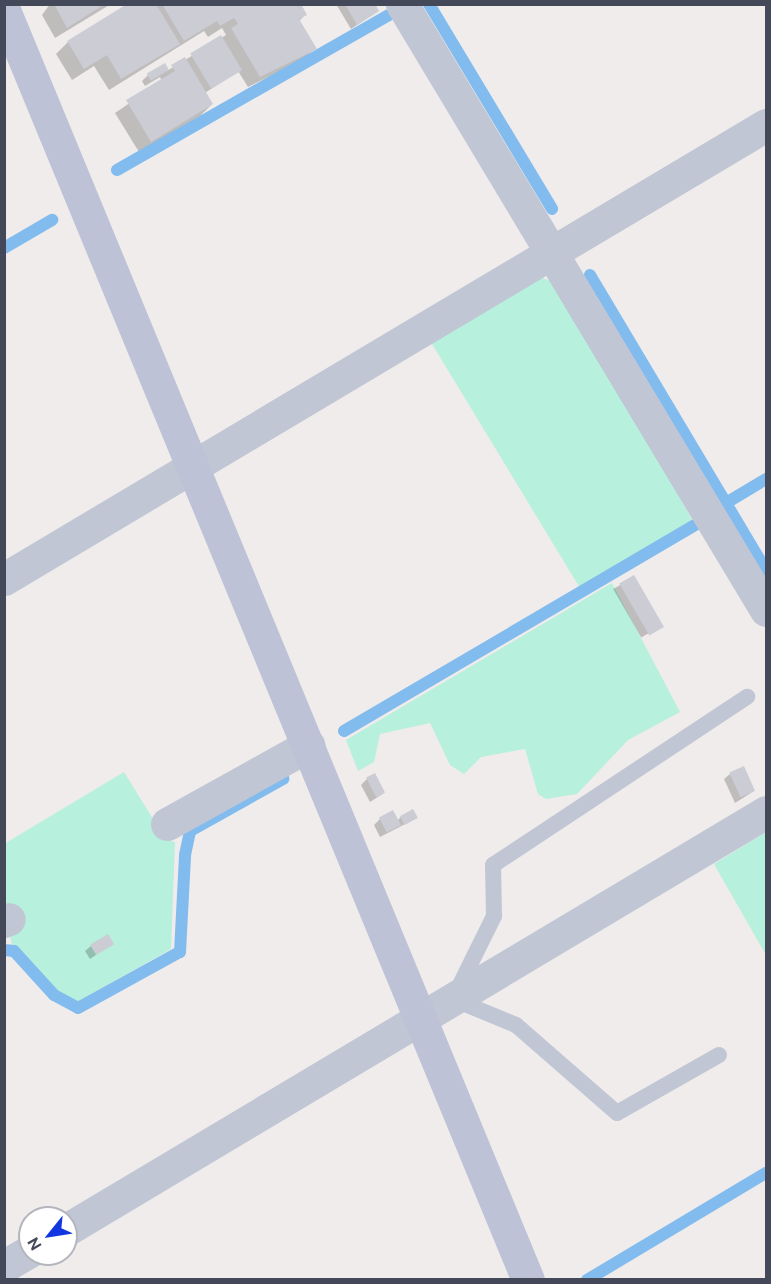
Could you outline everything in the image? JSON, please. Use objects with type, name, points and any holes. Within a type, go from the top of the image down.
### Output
[{"type":"street","points":[[402,4],[766,610]]},
{"type":"street","points":[[4,10],[194,465],[528,1280]]},
{"type":"street","points":[[4,579],[766,125]]},
{"type":"street","points":[[167,824],[309,745]]},
{"type":"street","points":[[78,1223],[766,812]]},
{"type":"street","points":[[4,1266],[18,1258]]},
{"type":"lane","points":[[719,1055],[617,1113],[516,1025],[453,999],[494,916],[493,865],[747,697]]},
{"type":"green space","points":[[537,276],[556,283],[693,521],[580,588],[429,339]]},
{"type":"green space","points":[[612,583],[680,712],[628,740],[577,794],[546,799],[538,794],[525,749],[481,757],[464,774],[450,765],[430,723],[380,734],[374,762],[358,771],[346,740]]},
{"type":"green space","points":[[124,772],[166,840],[175,842],[171,949],[77,1002],[56,992],[12,944],[5,919],[4,844]]},
{"type":"green space","points":[[766,832],[766,955],[714,864]]},
{"type":"building","points":[[54,4],[105,4],[67,28]]},
{"type":"building","points":[[127,4],[156,4],[180,44],[121,79],[107,55],[84,69],[67,41]]},
{"type":"building","points":[[162,4],[301,4],[307,15],[299,19],[317,49],[260,77],[231,28],[238,24],[234,18],[220,26],[217,21],[184,41]]},
{"type":"building","points":[[345,4],[375,4],[379,11],[357,25]]},
{"type":"building","points":[[221,35],[242,70],[211,89],[190,54]]},
{"type":"building","points":[[185,57],[213,104],[151,142],[126,100],[175,71],[171,65]]},
{"type":"building","points":[[165,63],[169,70],[151,80],[147,74]]},
{"type":"building","points":[[634,575],[664,627],[649,635],[619,584]]},
{"type":"building","points":[[744,766],[755,791],[740,797],[729,773]]},
{"type":"building","points":[[375,773],[385,793],[376,797],[366,778]]},
{"type":"building","points":[[413,809],[418,818],[405,825],[400,816]]},
{"type":"building","points":[[393,810],[401,825],[387,833],[379,818]]},
{"type":"building","points":[[108,934],[114,944],[96,955],[90,945]]},
{"type":"waterway","points":[[429,4],[552,209]]},
{"type":"waterway","points":[[117,170],[389,15]]},
{"type":"waterway","points":[[4,248],[52,220]]},
{"type":"waterway","points":[[590,275],[766,570]]},
{"type":"waterway","points":[[726,503],[766,479]]},
{"type":"waterway","points":[[344,731],[695,525]]},
{"type":"waterway","points":[[4,950],[14,951],[54,995],[78,1008],[180,952],[185,855],[190,831],[283,779]]},
{"type":"waterway","points":[[587,1280],[766,1173]]}]
